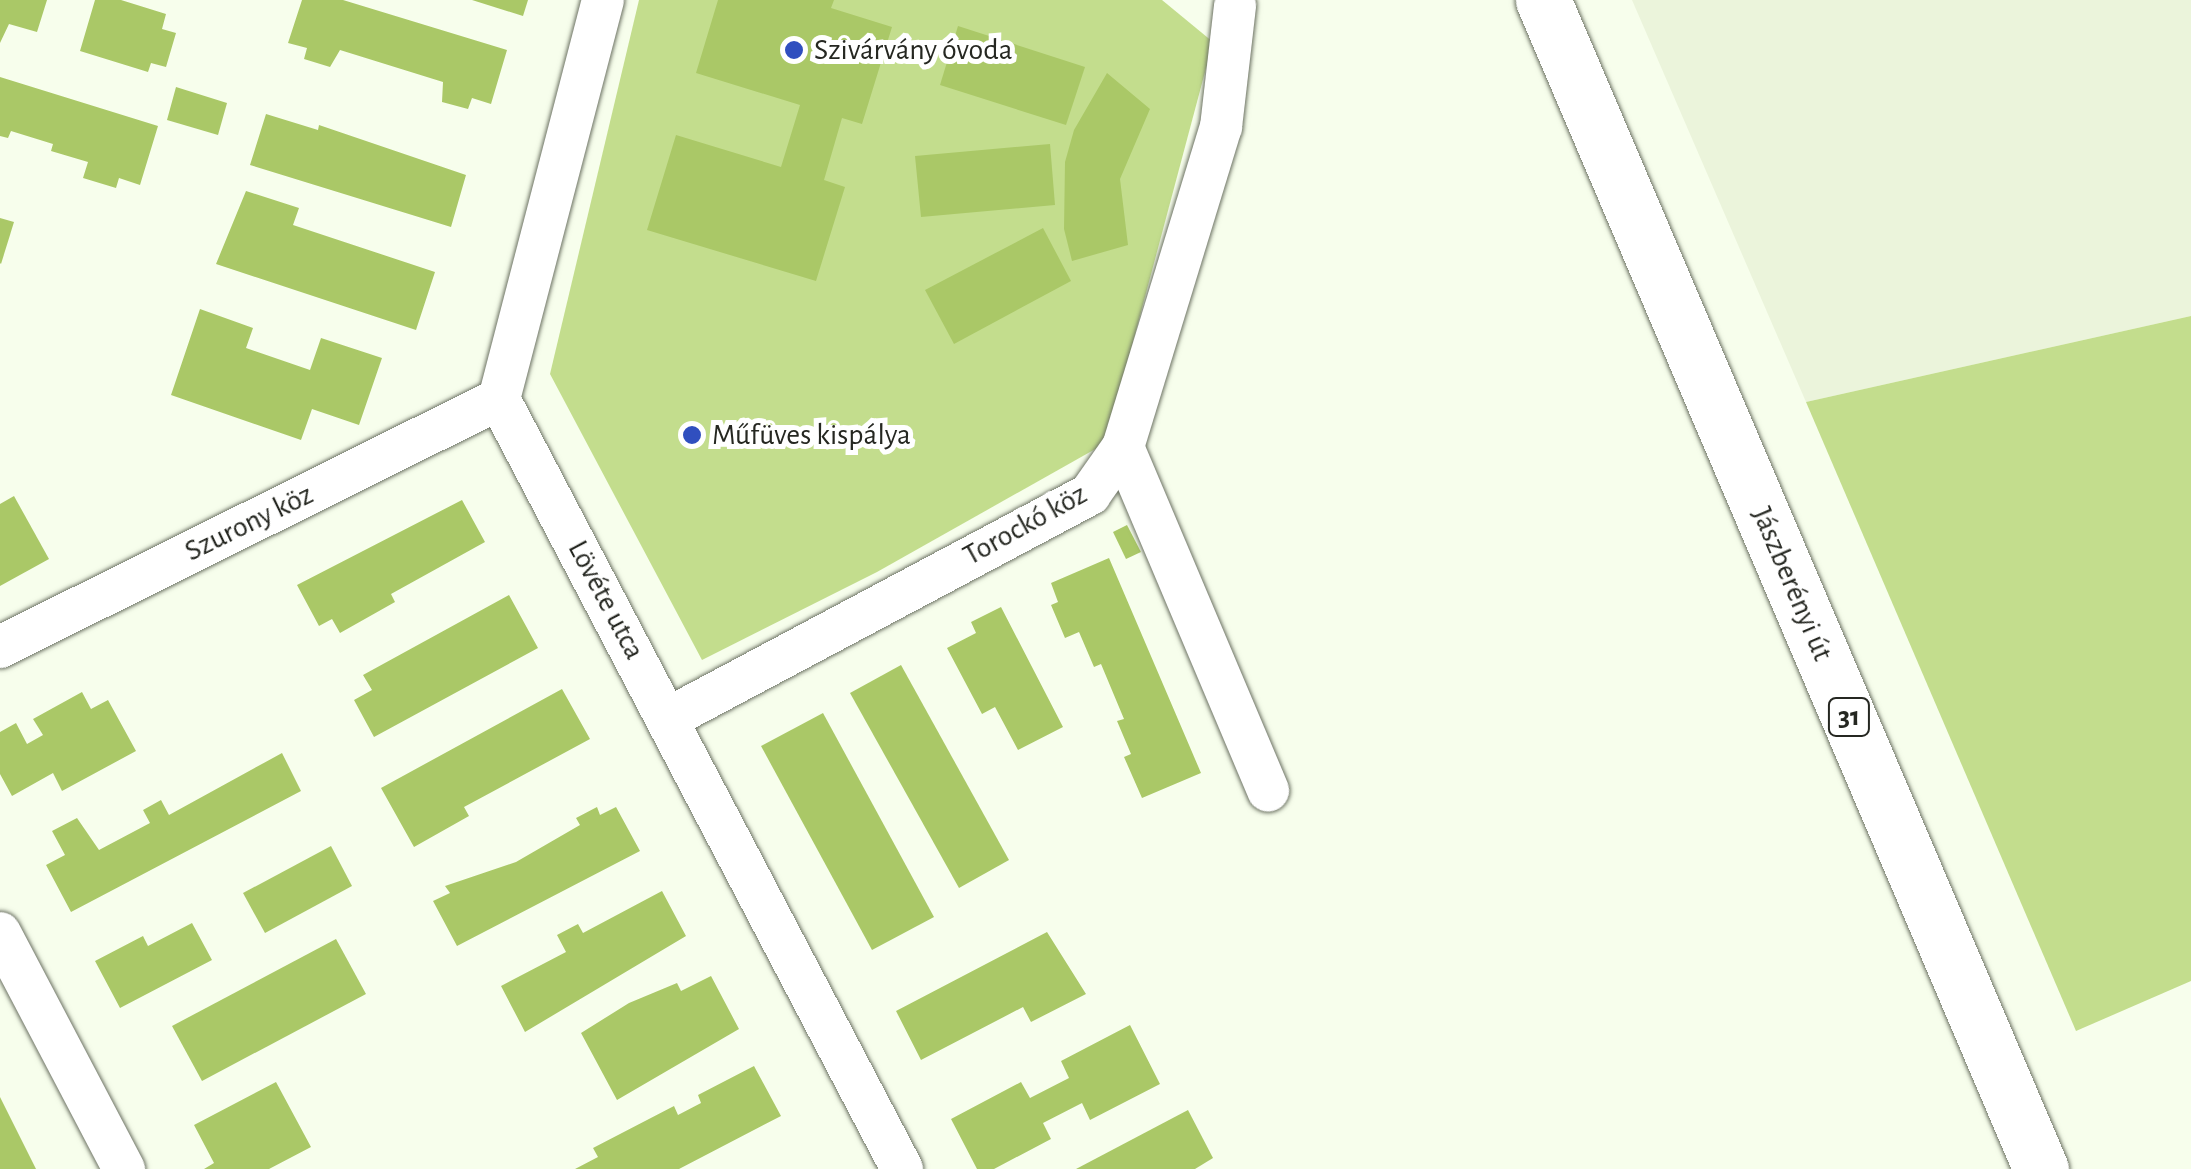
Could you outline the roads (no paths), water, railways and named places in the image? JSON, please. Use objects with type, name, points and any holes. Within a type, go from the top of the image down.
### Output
[{"type":"main road","name":"Jászberényi út","points":[[1543,0],[2041,1169]]},
{"type":"street","points":[[499,399],[603,0]]},
{"type":"street","name":"Torockó köz","points":[[670,718],[1090,494],[1122,447],[1221,128],[1234,2]]},
{"type":"street","name":"Szurony köz","points":[[0,647],[499,399]]},
{"type":"street","name":"Lövéte utca","points":[[499,399],[670,718],[902,1169]]},
{"type":"street","points":[[1122,447],[1268,791]]},
{"type":"street","points":[[0,934],[124,1169]]},
{"type":"place","name":"Szivárvány óvoda","points":[[794,50]]},
{"type":"place","name":"Műfüves kispálya","points":[[692,435]]}]
